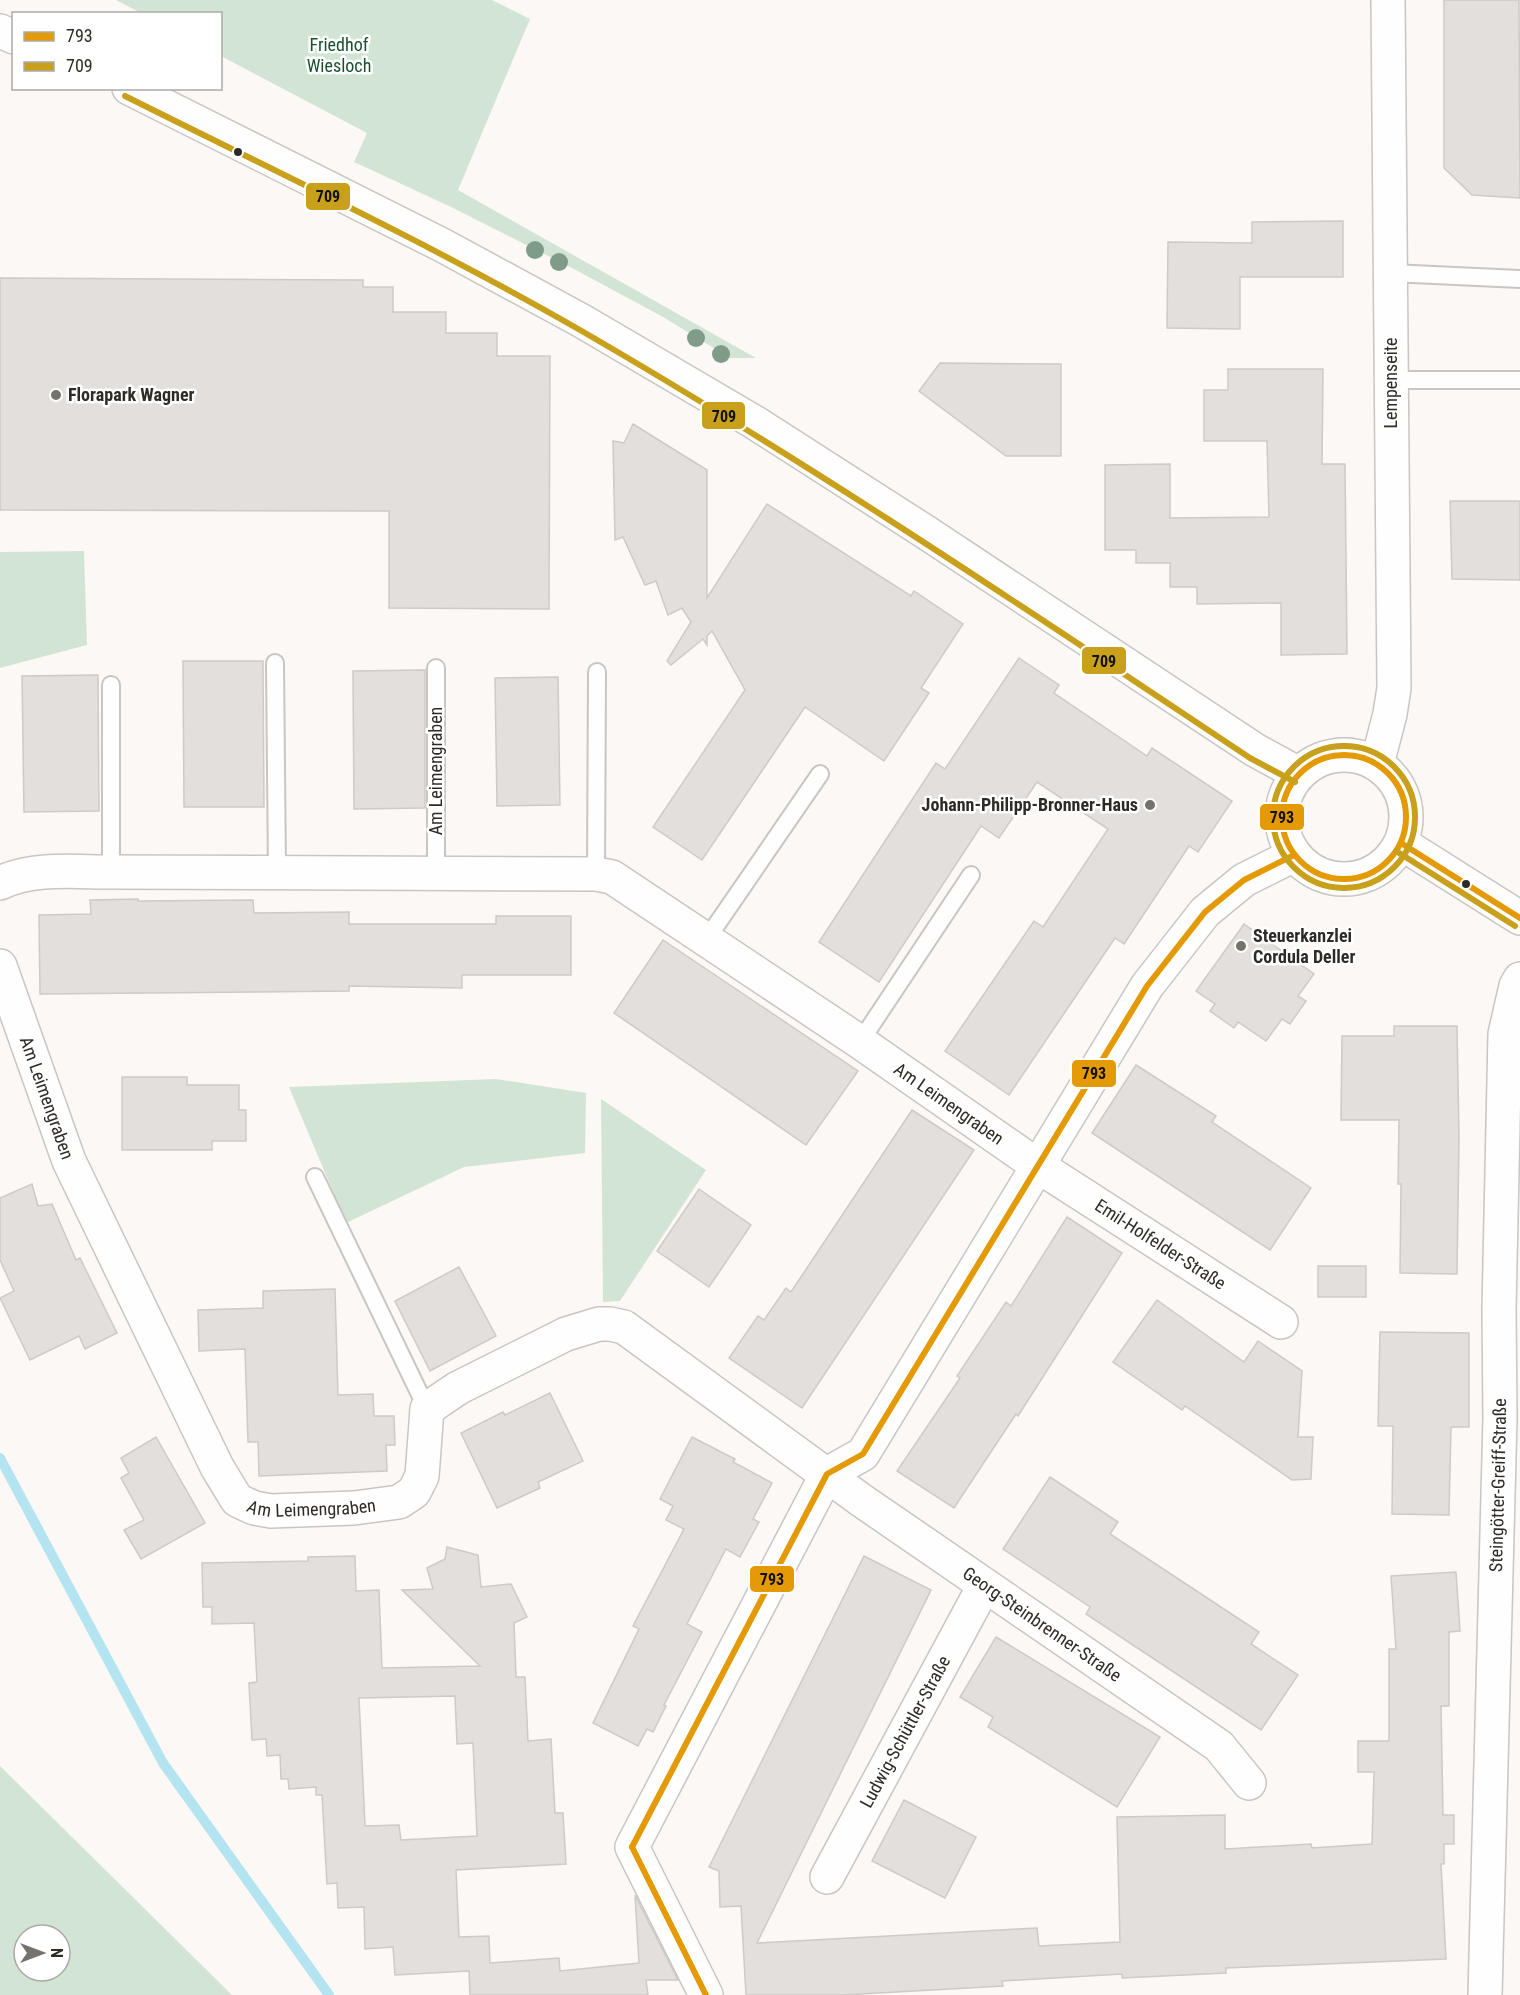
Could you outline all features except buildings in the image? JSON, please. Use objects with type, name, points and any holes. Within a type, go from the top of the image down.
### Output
[{"type":"street","name":"Lempenseite","points":[[1377,764],[1394,688],[1388,0]]},
{"type":"street","points":[[133,90],[442,244],[582,321],[744,416],[944,544],[1255,750],[1299,774]]},
{"type":"street","points":[[1344,754],[1361,757],[1377,764],[1397,785],[1403,799],[1405,828],[1401,843],[1394,855],[1372,874],[1351,879],[1329,878],[1316,873],[1294,855],[1286,842],[1281,813],[1287,792],[1299,774],[1312,763],[1328,757],[1344,754]]},
{"type":"street","points":[[1401,843],[1520,918]]},
{"type":"street","points":[[706,1995],[632,1846],[827,1474],[863,1454],[1147,986],[1205,912],[1244,880],[1294,855]]},
{"type":"street","name":"Am Leimengraben","points":[[0,883],[14,876],[38,873],[111,872],[596,874],[612,877],[860,1042],[1038,1166]]},
{"type":"street","name":"Am Leimengraben","points":[[0,966],[69,1161],[217,1467],[237,1500],[254,1508],[271,1511],[354,1508],[399,1502],[414,1492],[422,1476],[427,1409]]},
{"type":"street","name":"Steingötter-Greiff-Straße","points":[[1485,1995],[1510,1418],[1499,1309],[1505,1034],[1516,986],[1520,979]]},
{"type":"street","name":"Emil-Holfelder-Straße","points":[[1038,1166],[1281,1322]]},
{"type":"street","points":[[427,1409],[458,1388],[566,1334],[599,1324],[610,1324],[624,1327],[641,1338],[827,1474]]},
{"type":"street","name":"Georg-Steinbrenner-Straße","points":[[827,1474],[984,1586],[1220,1746],[1249,1783]]},
{"type":"street","name":"Ludwig-Schüttler-Straße","points":[[827,1877],[984,1586]]},
{"type":"lane","points":[[1391,273],[1520,279]]},
{"type":"lane","points":[[1391,380],[1520,380]]},
{"type":"lane","points":[[275,663],[277,872]]},
{"type":"lane","name":"Am Leimengraben","points":[[435,668],[435,873]]},
{"type":"lane","points":[[596,874],[597,672]]},
{"type":"lane","points":[[111,685],[111,872]]},
{"type":"lane","points":[[706,940],[820,774]]},
{"type":"lane","points":[[860,1042],[971,875]]},
{"type":"lane","points":[[315,1177],[427,1409]]},
{"type":"green space","name":"Friedhof Wiesloch","points":[[116,0],[492,0],[530,19],[458,190],[756,358],[730,358],[663,317],[574,269],[451,207],[354,162],[367,133],[222,57],[222,12],[139,12]]},
{"type":"green space","points":[[84,551],[87,645],[0,668],[0,552]]},
{"type":"green space","points":[[496,1079],[586,1093],[585,1153],[464,1167],[346,1223],[289,1087]]},
{"type":"green space","points":[[601,1099],[706,1170],[620,1301],[603,1302]]},
{"type":"green space","points":[[0,1766],[232,1995],[0,1995]]},
{"type":"waterway","points":[[0,1458],[163,1763],[329,1995]]},
{"type":"transit line","name":"709","points":[[125,96],[411,239],[580,330],[835,485],[1250,758],[1295,782]]},
{"type":"transit line","name":"709","points":[[1344,746],[1371,751],[1394,767],[1410,790],[1415,817],[1410,844],[1394,867],[1371,883],[1344,888],[1317,883],[1294,867],[1278,844],[1273,817],[1278,790],[1294,767],[1317,751],[1344,746]]},
{"type":"transit line","name":"793","points":[[1344,755],[1368,760],[1379,765],[1388,773],[1396,782],[1401,793],[1406,817],[1401,841],[1396,852],[1388,861],[1379,869],[1368,874],[1344,879],[1320,874],[1309,869],[1300,861],[1292,852],[1287,841],[1282,817],[1287,793],[1292,782],[1300,773],[1309,765],[1320,760],[1344,755]]},
{"type":"transit line","name":"793","points":[[1401,843],[1520,918]]},
{"type":"transit line","name":"709","points":[[1396,851],[1515,926]]},
{"type":"transit line","name":"793","points":[[632,1847],[827,1474],[863,1454],[1147,986],[1205,912],[1244,880],[1294,855]]},
{"type":"transit line","name":"793","points":[[632,1847],[706,1995]]},
{"type":"place","name":"Florapark Wagner","points":[[56,395]]},
{"type":"place","name":"Johann-Philipp-Bronner-Haus","points":[[1150,805]]},
{"type":"place","name":"Steuerkanzlei Cordula Deller","points":[[1241,946]]}]
